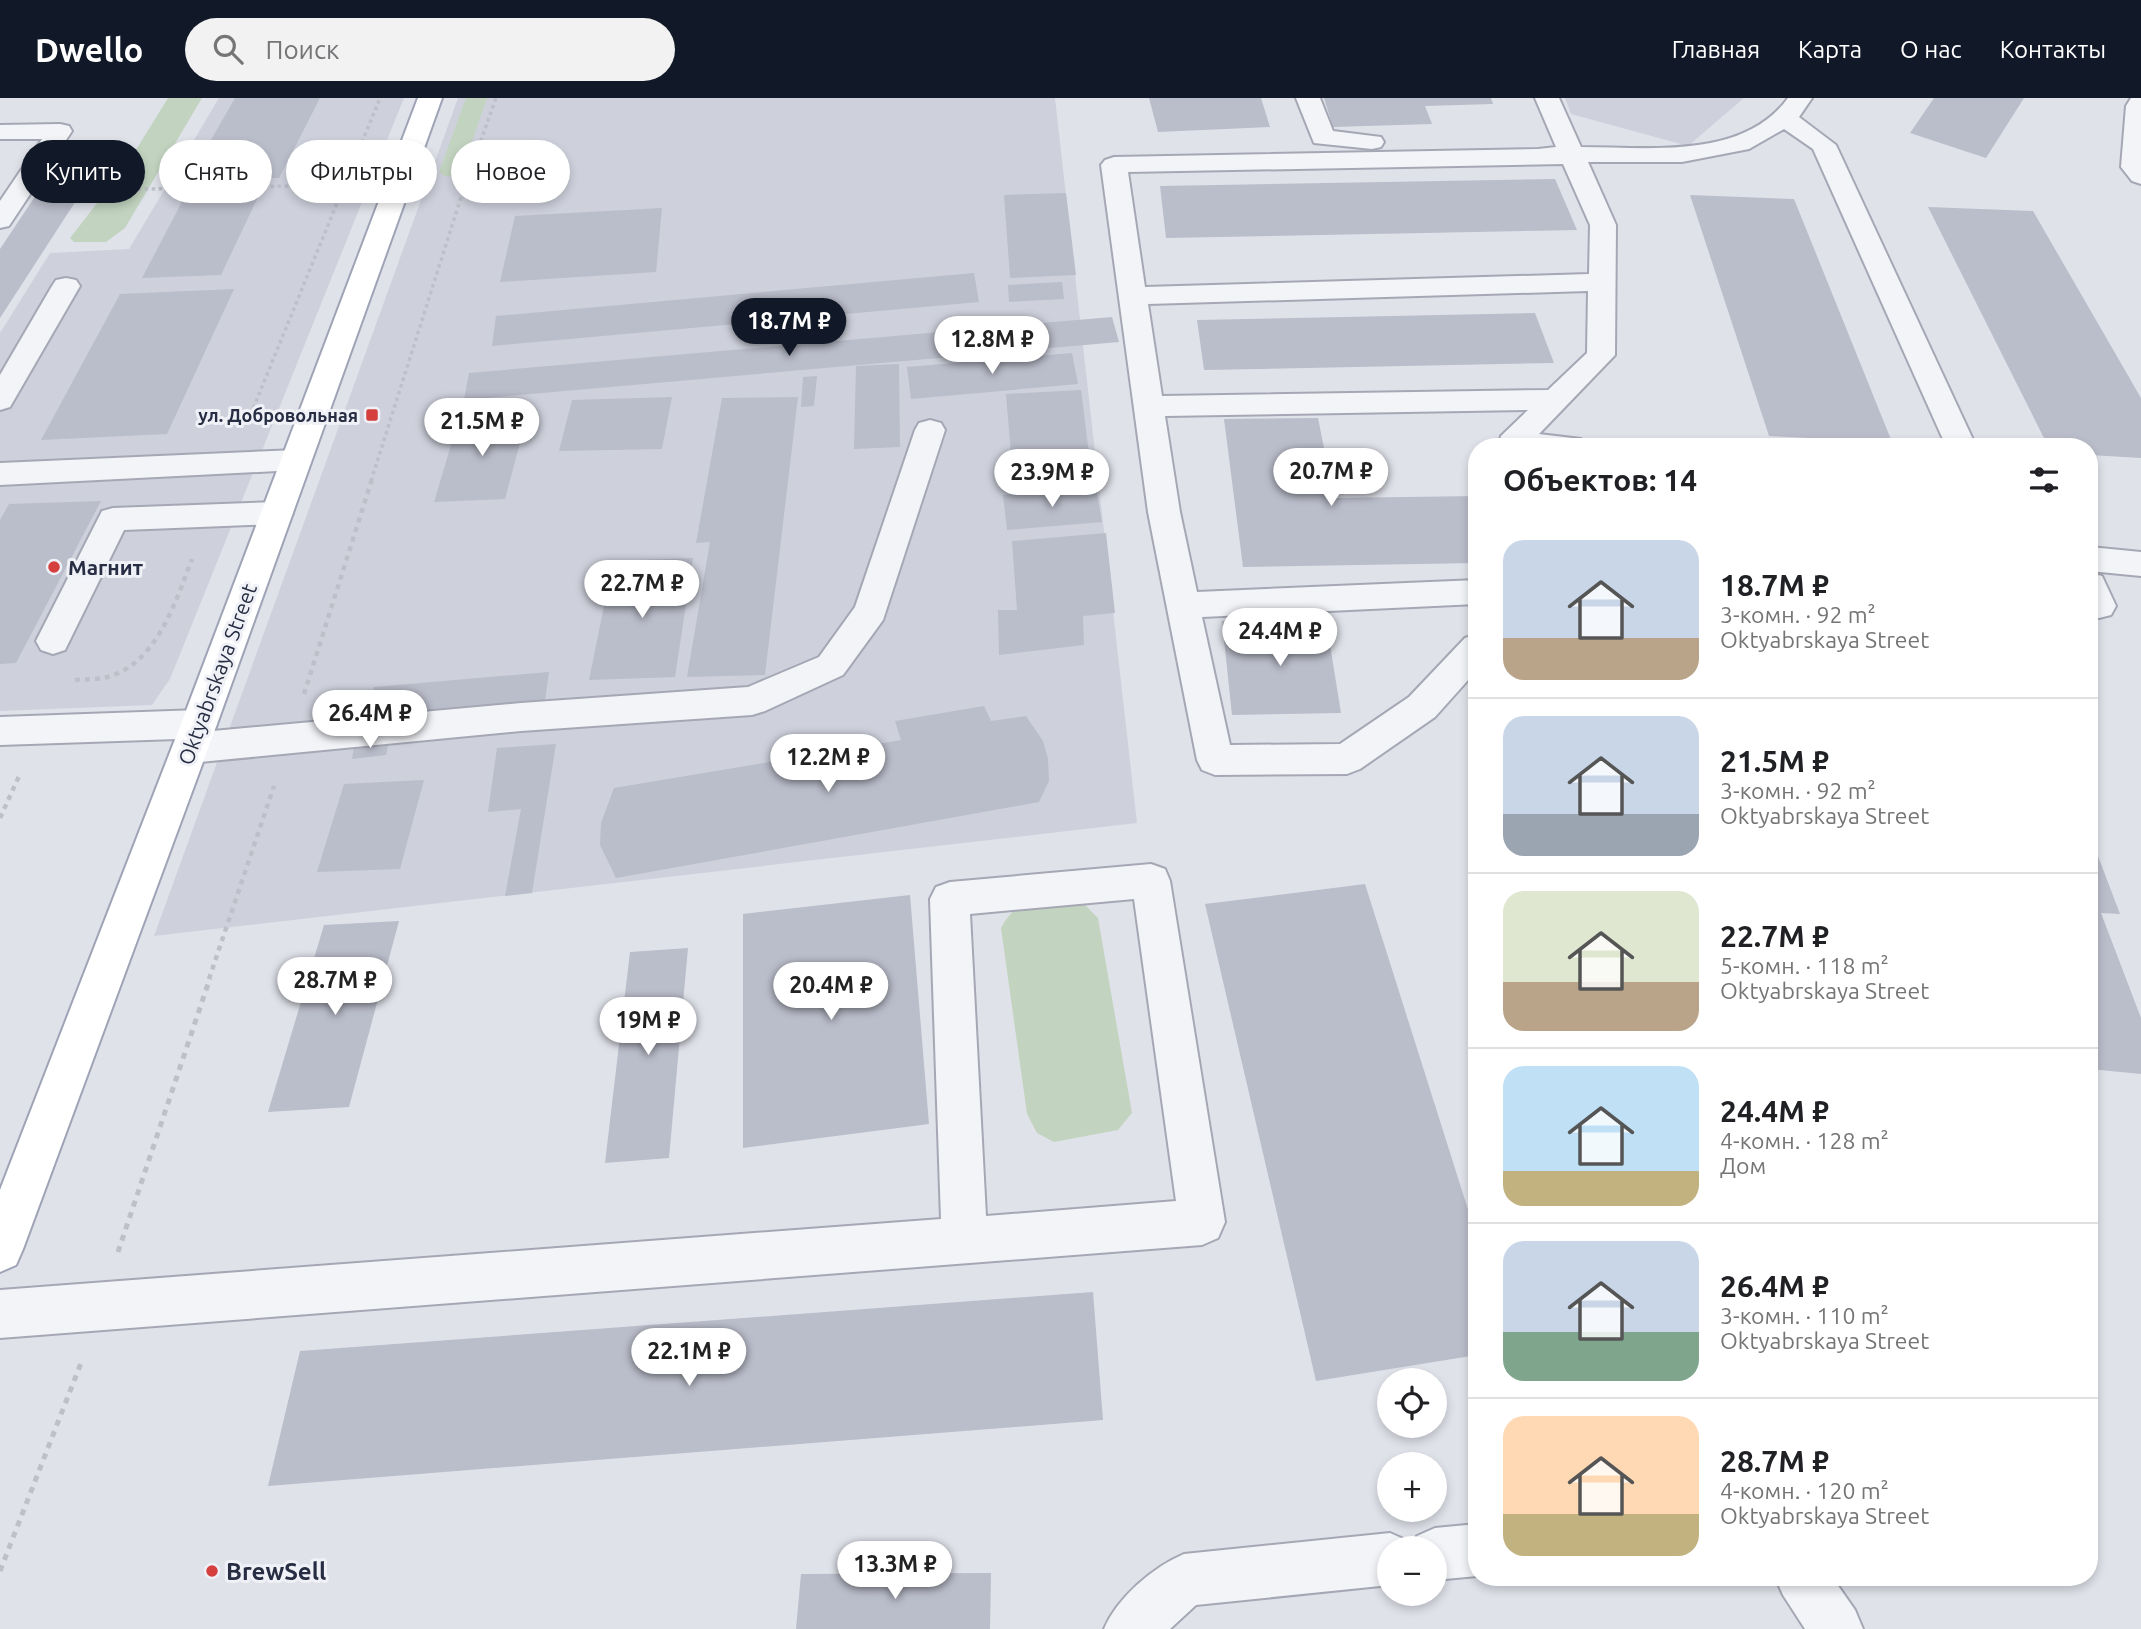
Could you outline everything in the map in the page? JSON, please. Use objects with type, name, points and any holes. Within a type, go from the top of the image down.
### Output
[{"type":"main road","name":"Oktyabrskaya Street","points":[[0,1249],[195,736],[430,98]]},
{"type":"street","points":[[1308,98],[1323,138],[1574,156]]},
{"type":"street","points":[[1520,438],[1601,355],[1602,225],[1547,98]]},
{"type":"street","points":[[2141,101],[2138,106],[2134,167],[2141,176]]},
{"type":"street","points":[[1468,657],[1422,707],[1347,759],[1215,760],[1164,512],[1114,165],[1682,155],[1740,144],[1793,108],[1824,145],[1957,438]]},
{"type":"street","points":[[0,132],[60,131],[0,220]]},
{"type":"street","points":[[1133,296],[1602,282]]},
{"type":"street","points":[[0,400],[66,286]]},
{"type":"street","points":[[1149,406],[1556,400]]},
{"type":"street","points":[[0,731],[290,738],[521,717],[752,701],[831,666],[871,611],[930,430]]},
{"type":"street","points":[[0,474],[296,460]]},
{"type":"street","points":[[53,641],[113,519],[277,513]]},
{"type":"street","points":[[2098,560],[2141,564]]},
{"type":"street","points":[[1183,605],[1468,592]]},
{"type":"street","points":[[0,1314],[1202,1222],[1151,881],[950,899],[964,1240]]},
{"type":"street","points":[[1447,1553],[1468,1551]]},
{"type":"street","points":[[1130,1629],[1184,1580],[1377,1560]]},
{"type":"street","points":[[1807,1586],[1836,1629]]},
{"type":"path","points":[[362,140],[380,98]]},
{"type":"path","points":[[0,1571],[80,1368],[290,738],[459,204],[496,98]]},
{"type":"path","points":[[145,189],[286,186]]},
{"type":"path","points":[[231,464],[336,203]]},
{"type":"path","points":[[105,678],[135,663],[157,641],[210,516]]},
{"type":"shaded area","points":[[219,98],[404,98],[387,140],[286,140],[286,203],[362,203],[170,679],[152,705],[0,711],[0,333],[50,253],[129,249],[159,199],[159,203],[272,203],[272,140],[194,140]]},
{"type":"shaded area","points":[[458,98],[1055,98],[1137,823],[154,936],[420,203],[437,203],[437,156]]},
{"type":"shaded area","points":[[1565,98],[1744,98],[1688,146],[1571,114]]},
{"type":"green space","points":[[168,98],[202,98],[177,140],[159,140],[159,171],[145,194],[145,140],[142,140]]},
{"type":"green space","points":[[466,98],[487,98],[473,140],[451,140],[451,176],[439,172]]},
{"type":"green space","points":[[97,203],[140,203],[125,228],[106,242],[74,242],[70,238]]},
{"type":"green space","points":[[1062,897],[1084,904],[1098,918],[1132,1113],[1118,1130],[1054,1142],[1037,1133],[1027,1114],[1001,928],[1013,911],[1027,902]]},
{"type":"building","points":[[235,98],[320,98],[298,140],[286,140],[286,164],[279,178],[272,178],[272,140],[211,140]]},
{"type":"building","points":[[1149,98],[1261,98],[1270,127],[1158,132]]},
{"type":"building","points":[[1324,98],[1491,98],[1493,104],[1425,106],[1432,124],[1333,127]]},
{"type":"building","points":[[1934,98],[2024,98],[1986,158],[1910,133]]},
{"type":"building","points":[[1555,179],[1577,230],[1166,238],[1160,186]]},
{"type":"building","points":[[1066,193],[1076,275],[1010,278],[1004,195]]},
{"type":"building","points":[[1690,195],[1794,199],[1890,438],[1769,436]]},
{"type":"building","points":[[31,203],[75,203],[0,318],[0,249]]},
{"type":"building","points":[[181,203],[255,203],[221,275],[142,278]]},
{"type":"building","points":[[1928,207],[2033,211],[2141,398],[2141,458],[2098,455],[2098,438],[2044,438]]},
{"type":"building","points":[[662,208],[656,272],[500,282],[515,216]]},
{"type":"building","points":[[974,273],[979,302],[492,346],[496,316]]},
{"type":"building","points":[[1062,282],[1064,299],[1009,302],[1008,285]]},
{"type":"building","points":[[234,289],[167,434],[41,440],[120,294]]},
{"type":"building","points":[[1535,313],[1554,363],[1204,370],[1197,320]]},
{"type":"building","points":[[1112,317],[1119,342],[464,400],[469,373]]},
{"type":"building","points":[[1072,353],[1078,384],[911,399],[907,367]]},
{"type":"building","points":[[899,364],[900,447],[854,449],[856,366]]},
{"type":"building","points":[[817,376],[814,406],[801,407],[803,377]]},
{"type":"building","points":[[1081,390],[1093,486],[1014,491],[1006,394]]},
{"type":"building","points":[[672,397],[662,449],[559,451],[572,400]]},
{"type":"building","points":[[798,397],[765,675],[687,677],[710,542],[696,543],[722,398]]},
{"type":"building","points":[[528,413],[505,499],[434,502],[460,415]]},
{"type":"building","points":[[1318,418],[1334,498],[1468,496],[1468,563],[1243,567],[1224,419]]},
{"type":"building","points":[[1096,488],[1102,522],[1007,530],[1003,495]]},
{"type":"building","points":[[101,501],[16,663],[0,664],[0,520],[9,504]]},
{"type":"building","points":[[1106,533],[1115,613],[1083,616],[1084,645],[999,655],[998,610],[1017,610],[1012,541]]},
{"type":"building","points":[[693,558],[675,677],[589,680],[613,561]]},
{"type":"building","points":[[1326,620],[1341,713],[1232,715],[1222,621]]},
{"type":"building","points":[[549,672],[545,701],[368,717],[374,687]]},
{"type":"building","points":[[984,706],[991,721],[1026,716],[1043,741],[1048,759],[1049,781],[1039,802],[616,878],[600,845],[601,823],[614,788],[901,740],[895,721]]},
{"type":"building","points":[[389,741],[386,755],[352,759],[354,745]]},
{"type":"building","points":[[556,744],[532,893],[505,896],[521,809],[488,812],[497,748]]},
{"type":"building","points":[[424,780],[400,869],[317,872],[344,784]]},
{"type":"building","points":[[2098,856],[2120,914],[2101,913],[2141,1018],[2141,1074],[2098,1070]]},
{"type":"building","points":[[1365,884],[1468,1210],[1468,1356],[1396,1368],[1377,1368],[1377,1371],[1316,1381],[1205,904]]},
{"type":"building","points":[[910,895],[929,1124],[743,1148],[743,914]]},
{"type":"building","points":[[399,921],[349,1107],[268,1112],[324,925]]},
{"type":"building","points":[[688,948],[669,1158],[605,1163],[630,952]]},
{"type":"building","points":[[1093,1292],[1103,1420],[268,1486],[300,1351]]},
{"type":"building","points":[[991,1573],[990,1629],[796,1629],[801,1574]]},
{"type":"place","name":"ул. Добровольная","points":[[372,415]]},
{"type":"place","name":"Магнит","points":[[54,567]]},
{"type":"place","name":"BrewSell","points":[[212,1571]]}]
